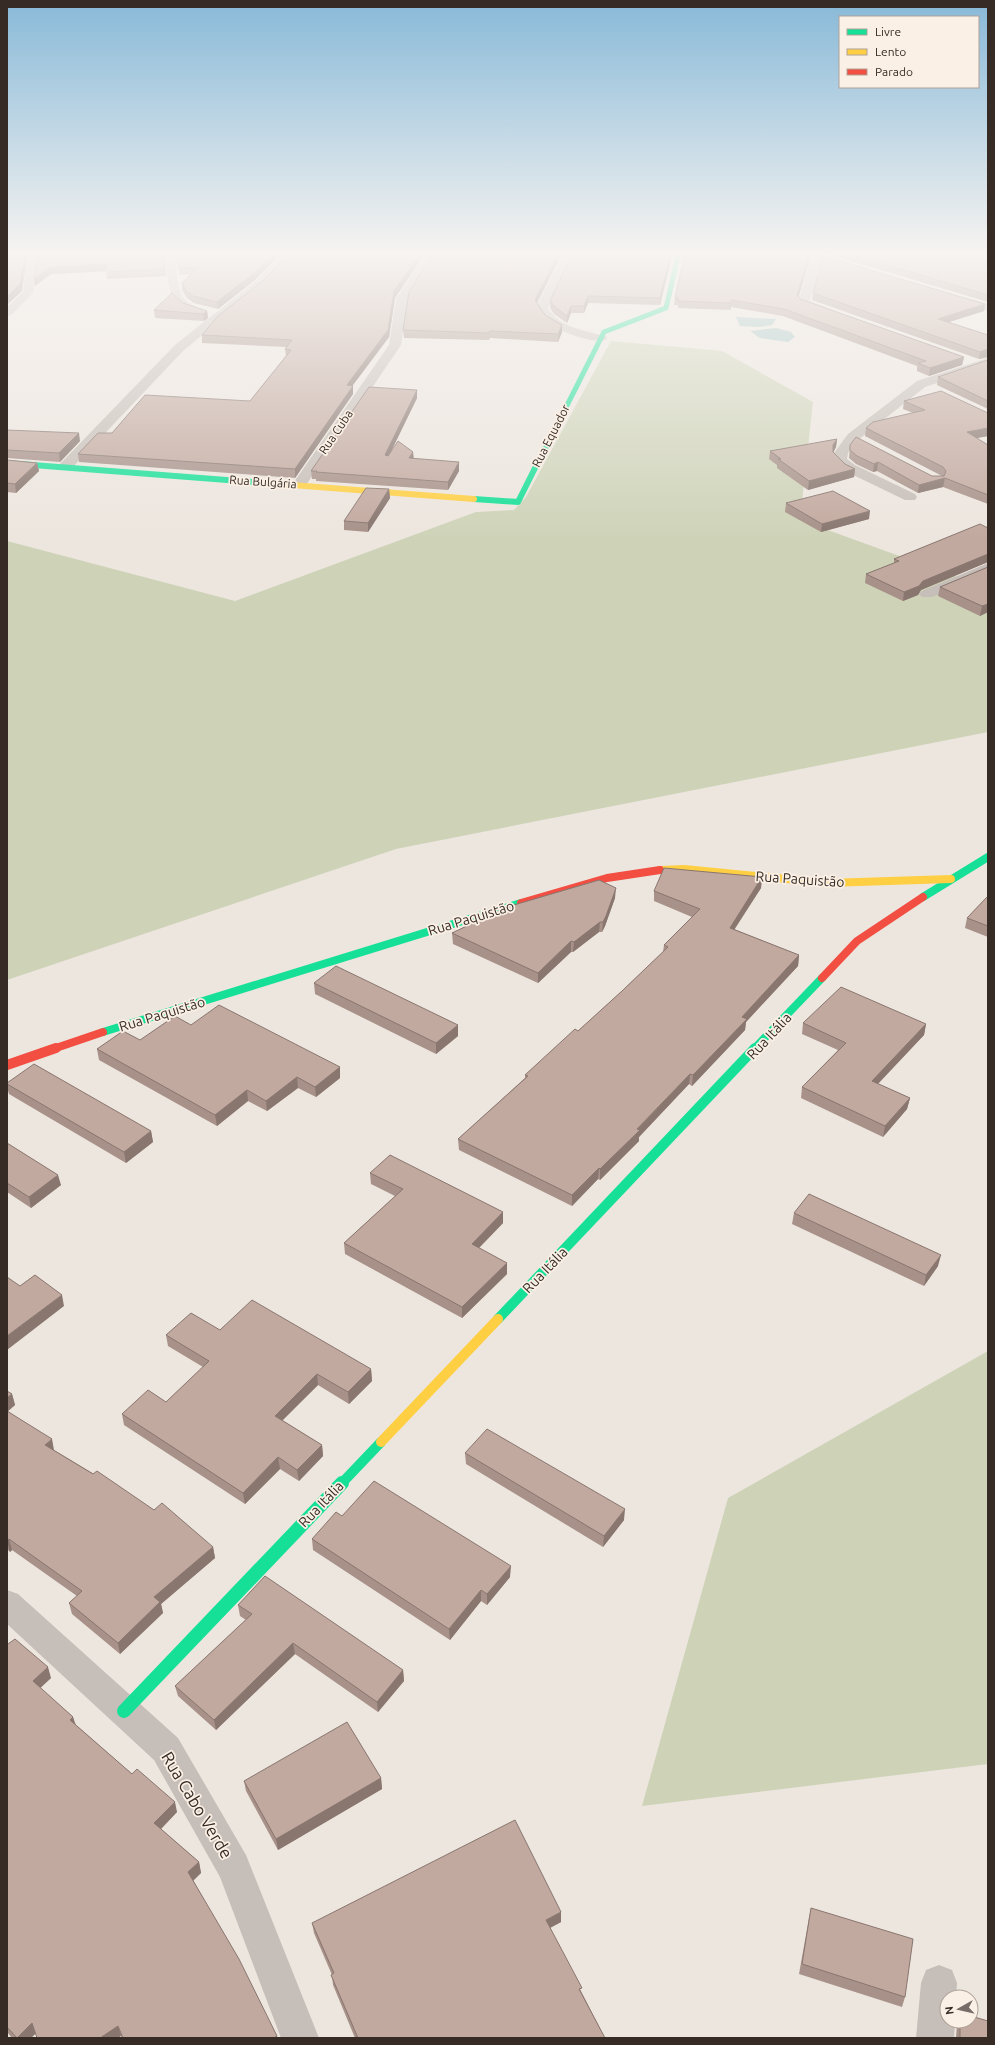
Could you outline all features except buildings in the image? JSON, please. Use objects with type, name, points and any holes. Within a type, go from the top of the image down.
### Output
[{"type":"street","points":[[65,467],[180,347]]},
{"type":"street","name":"Rua Cuba","points":[[299,485],[393,347]]},
{"type":"street","name":"Rua Equador","points":[[518,502],[596,347]]},
{"type":"street","points":[[965,360],[984,364]]},
{"type":"street","points":[[910,496],[843,463],[840,459],[841,453],[853,437],[921,384],[984,364]]},
{"type":"street","points":[[921,384],[934,390]]},
{"type":"street","points":[[853,437],[867,444]]},
{"type":"street","name":"Rua Bulgária","points":[[7,462],[518,502]]},
{"type":"street","points":[[927,594],[988,568]]},
{"type":"street","name":"Rua Itália","points":[[124,1710],[857,942],[950,879],[988,857]]},
{"type":"street","name":"Rua Paquistão","points":[[7,1065],[128,1024],[596,880],[632,872],[684,869],[827,883],[950,879]]},
{"type":"street","name":"Rua Cabo Verde","points":[[7,1604],[166,1749],[234,1867],[300,2038]]},
{"type":"street","points":[[935,2038],[939,1983]]},
{"type":"green space","points":[[607,347],[682,347],[722,351],[813,402],[800,520],[988,588],[988,732],[396,849],[7,980],[7,541],[235,601],[476,512],[514,510],[526,497]]},
{"type":"green space","points":[[988,1351],[988,1764],[642,1806],[728,1498]]},
{"type":"traffic: fast","points":[[474,499],[518,502],[596,347]]},
{"type":"traffic: fast","points":[[7,463],[266,483]]},
{"type":"traffic: fast","points":[[923,897],[988,857]]},
{"type":"traffic: fast","points":[[103,1032],[521,903]]},
{"type":"traffic: fast","points":[[498,1319],[822,978]]},
{"type":"traffic: fast","points":[[124,1711],[381,1442]]},
{"type":"traffic: slow","points":[[266,483],[474,499]]},
{"type":"traffic: slow","points":[[660,870],[684,869],[827,883],[951,879]]},
{"type":"traffic: slow","points":[[381,1442],[498,1319]]},
{"type":"traffic: jam","points":[[521,903],[607,878],[624,874],[660,870]]},
{"type":"traffic: jam","points":[[822,978],[857,941],[923,897]]},
{"type":"traffic: jam","points":[[7,1065],[103,1032]]}]
